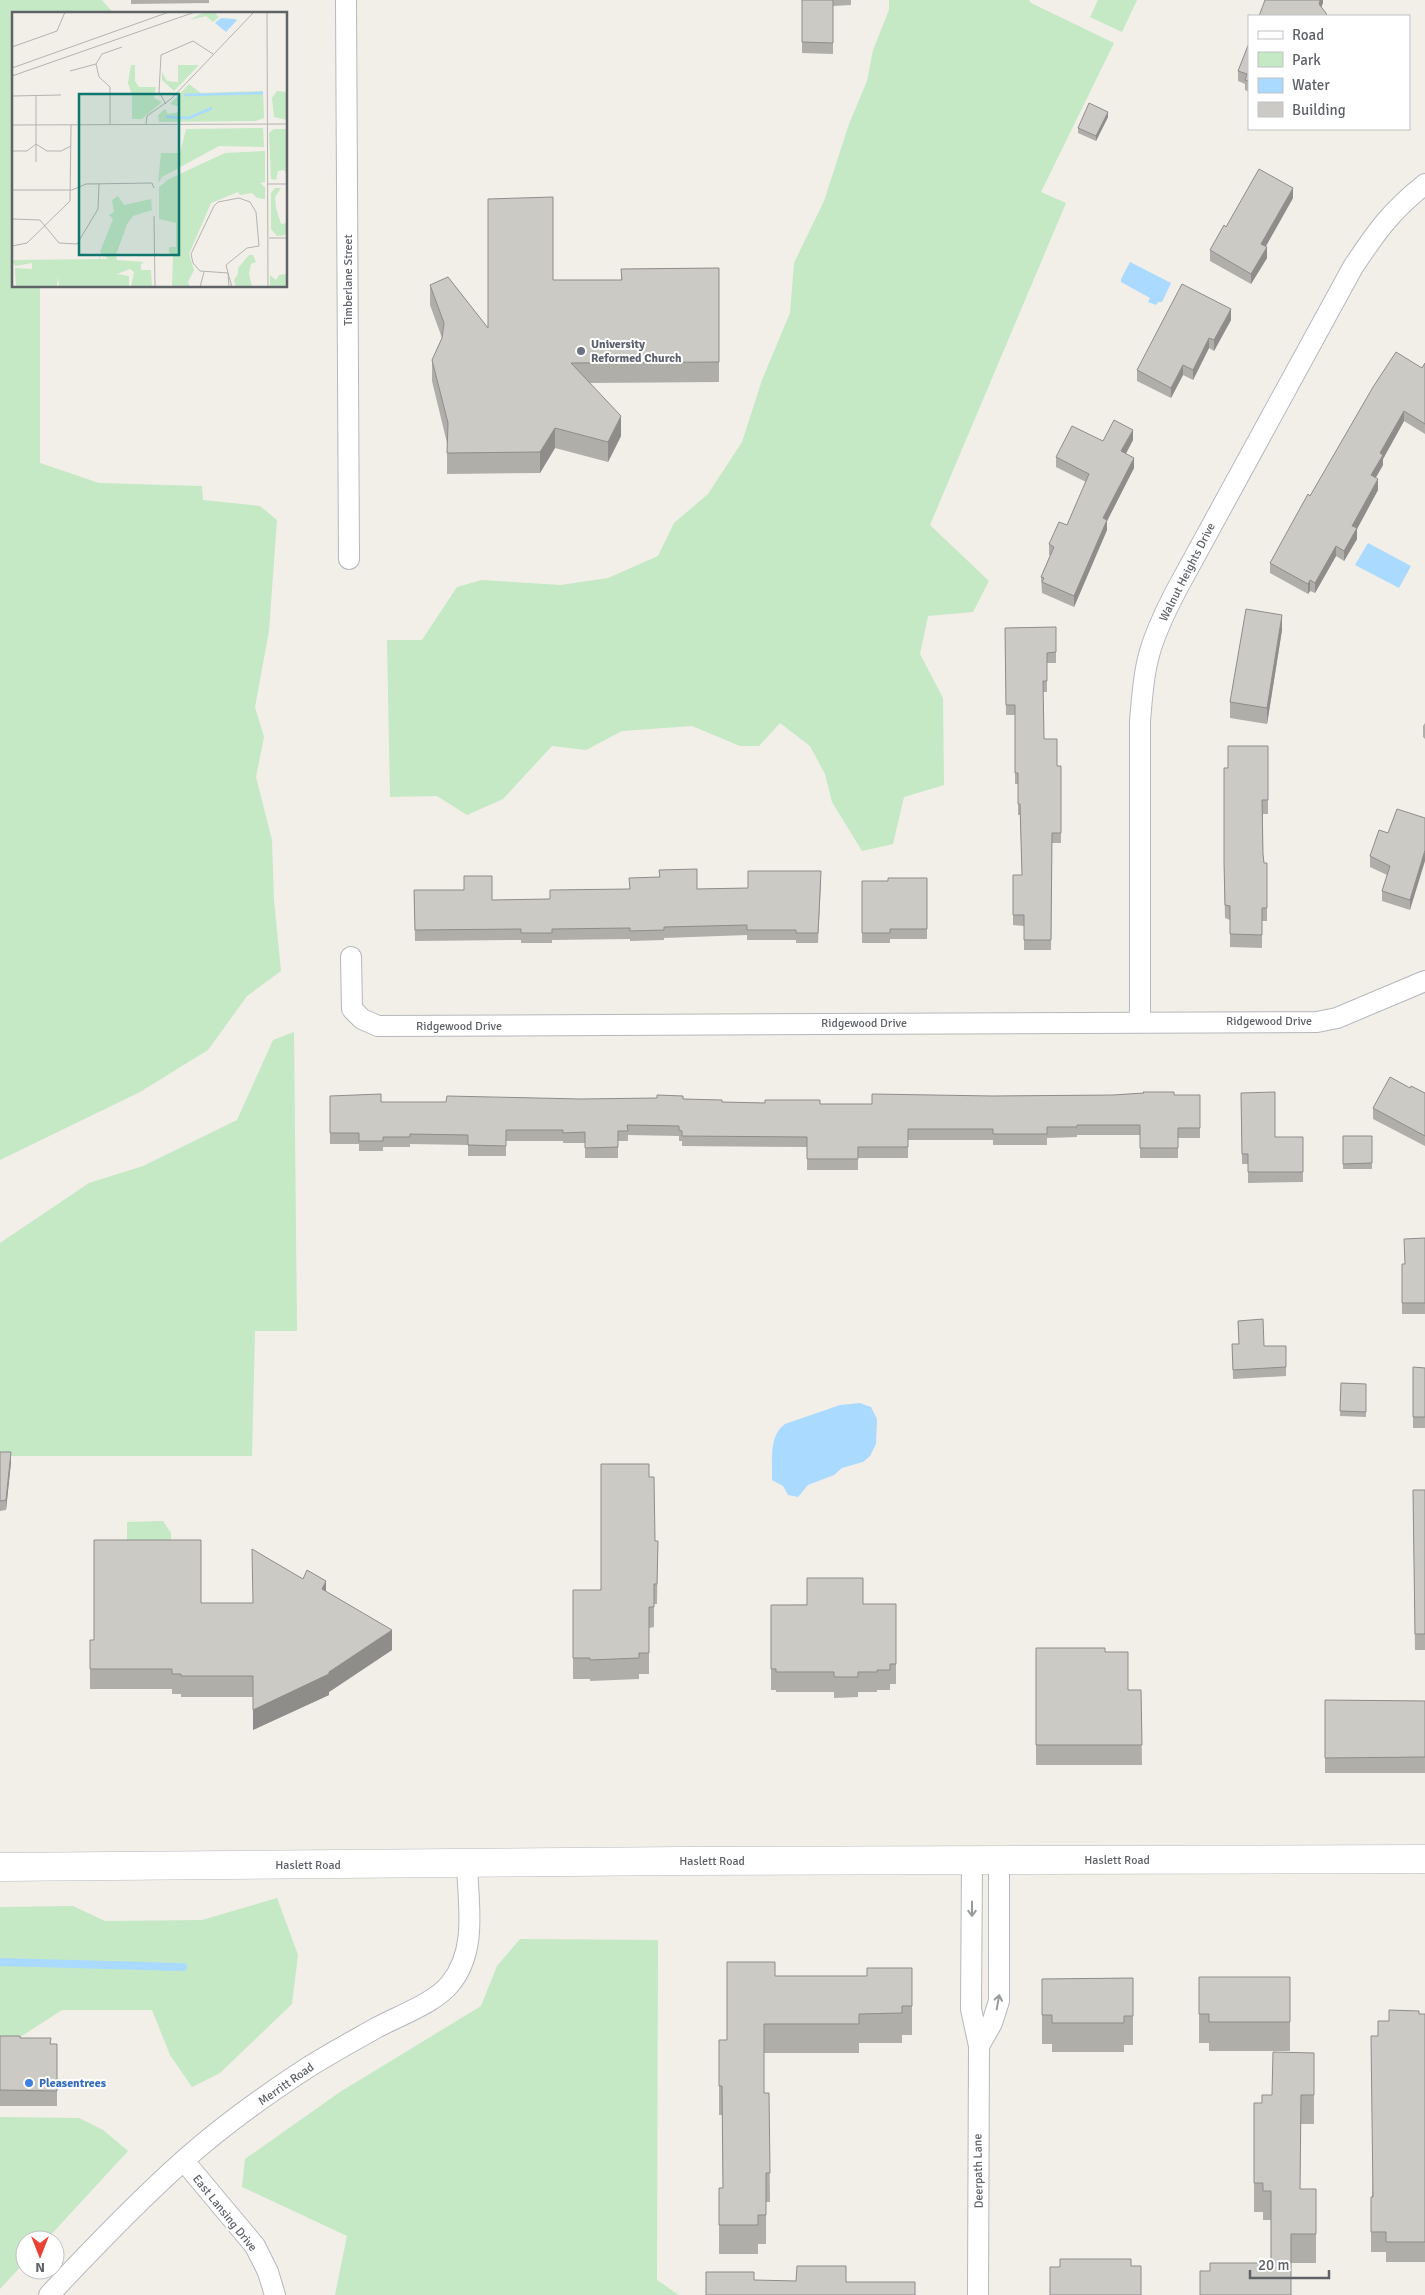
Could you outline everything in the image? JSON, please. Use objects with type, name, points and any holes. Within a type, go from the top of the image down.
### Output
[{"type":"main road","name":"Haslett Road","points":[[0,1866],[1425,1859]]},
{"type":"street","name":"Timberlane Street","points":[[346,0],[349,559]]},
{"type":"street","name":"Walnut Heights Drive","points":[[1140,1022],[1140,721],[1149,655],[1161,621],[1177,589],[1353,267],[1381,225],[1400,204],[1425,184]]},
{"type":"street","name":"Ridgewood Drive","points":[[351,957],[352,1009],[362,1019],[378,1026],[1317,1022],[1337,1018],[1425,981]]},
{"type":"street","name":"Deerpath Lane","points":[[972,1860],[971,2009],[979,2046],[978,2295]]},
{"type":"street","points":[[979,2046],[992,2024],[999,2001],[999,1860]]},
{"type":"street","name":"Merritt Road","points":[[49,2295],[112,2229],[184,2161],[235,2120],[308,2068],[376,2028],[420,2006],[450,1985],[464,1963],[470,1934],[467,1864]]},
{"type":"street","name":"East Lansing Drive","points":[[184,2161],[255,2246],[268,2272],[275,2295]]},
{"type":"green space","points":[[0,0],[102,0],[112,12],[12,12],[12,288],[40,288],[40,463],[99,483],[202,486],[203,500],[260,506],[277,520],[269,631],[255,707],[264,737],[256,777],[272,840],[274,900],[281,971],[247,996],[208,1050],[140,1092],[0,1160]]},
{"type":"green space","points":[[889,0],[1029,0],[1031,3],[1114,43],[1041,192],[1066,203],[930,525],[989,581],[973,612],[928,616],[920,654],[943,698],[944,785],[904,797],[893,844],[862,851],[832,802],[825,774],[810,746],[780,723],[759,746],[740,746],[692,726],[622,731],[586,750],[552,746],[503,799],[467,815],[437,796],[390,797],[387,640],[422,640],[457,587],[482,580],[561,585],[608,578],[658,556],[674,523],[708,494],[742,442],[762,380],[790,313],[794,263],[824,201],[849,124],[867,81],[873,50],[889,10]]},
{"type":"green space","points":[[1098,0],[1137,0],[1122,32],[1090,17]]},
{"type":"green space","points":[[294,1032],[297,1331],[255,1331],[252,1456],[0,1456],[0,1243],[89,1183],[143,1166],[237,1120],[273,1040]]},
{"type":"green space","points":[[163,1521],[171,1533],[171,1558],[127,1559],[127,1522]]},
{"type":"green space","points":[[277,1898],[298,1955],[292,2004],[220,2073],[192,2087],[170,2055],[152,2010],[62,2010],[14,2041],[0,2041],[0,1907],[73,1906],[105,1921],[202,1920]]},
{"type":"green space","points":[[520,1939],[658,1940],[657,2280],[679,2295],[335,2295],[347,2236],[242,2187],[245,2159],[340,2092],[481,2006],[497,1966]]},
{"type":"green space","points":[[0,2117],[79,2118],[103,2130],[128,2151],[55,2230],[15,2230],[15,2273],[0,2289]]},
{"type":"water","points":[[1130,262],[1171,283],[1162,302],[1158,302],[1156,305],[1148,302],[1150,298],[1121,282]]},
{"type":"water","points":[[1368,543],[1411,566],[1399,588],[1355,565]]},
{"type":"water","points":[[860,1403],[871,1407],[877,1419],[876,1444],[870,1456],[863,1462],[842,1468],[834,1475],[808,1485],[798,1497],[788,1495],[783,1486],[772,1480],[772,1449],[776,1435],[785,1424],[840,1405]]},
{"type":"building","points":[[802,0],[833,0],[833,43],[802,42]]},
{"type":"building","points":[[1265,0],[1320,0],[1319,4],[1327,15],[1259,15]]},
{"type":"building","points":[[1248,46],[1248,81],[1245,80],[1247,74],[1238,71]]},
{"type":"building","points":[[1089,103],[1108,112],[1096,136],[1078,128]]},
{"type":"building","points":[[1259,169],[1293,188],[1261,244],[1267,247],[1251,274],[1210,250],[1224,225],[1226,227]]},
{"type":"building","name":"University Reformed Church","points":[[553,197],[553,280],[622,280],[621,269],[719,268],[719,362],[571,363],[621,416],[608,442],[555,428],[540,452],[447,453],[448,423],[432,360],[442,338],[444,323],[430,285],[448,277],[488,328],[488,199]]},
{"type":"building","points":[[1182,284],[1231,309],[1214,340],[1209,338],[1193,370],[1183,365],[1171,388],[1137,370]]},
{"type":"building","points":[[1396,352],[1422,368],[1425,363],[1425,424],[1404,411],[1380,453],[1383,455],[1371,475],[1378,479],[1352,526],[1357,528],[1344,551],[1336,546],[1315,583],[1310,580],[1308,584],[1270,563],[1308,494],[1310,496],[1373,387]]},
{"type":"building","points":[[1114,420],[1133,430],[1121,451],[1134,458],[1103,518],[1107,520],[1074,596],[1042,582],[1044,578],[1041,577],[1054,547],[1049,544],[1059,522],[1067,525],[1089,474],[1056,457],[1072,426],[1103,441]]},
{"type":"building","points":[[1246,609],[1282,615],[1267,708],[1230,702]]},
{"type":"building","points":[[1056,627],[1056,652],[1047,653],[1047,681],[1043,681],[1044,739],[1057,739],[1057,766],[1061,766],[1061,833],[1052,833],[1051,940],[1024,940],[1024,915],[1013,915],[1013,875],[1022,875],[1018,773],[1015,773],[1015,705],[1006,705],[1005,628]]},
{"type":"building","points":[[1228,746],[1268,746],[1268,800],[1262,800],[1263,854],[1264,863],[1267,863],[1267,908],[1262,908],[1262,935],[1230,934],[1230,906],[1225,905],[1224,863],[1224,768],[1228,768]]},
{"type":"building","points":[[1397,809],[1425,818],[1425,850],[1410,900],[1382,891],[1390,866],[1370,856],[1379,830],[1388,833]]},
{"type":"building","points":[[697,869],[697,889],[748,888],[748,871],[821,871],[818,933],[796,933],[796,930],[747,930],[747,925],[664,927],[664,930],[630,931],[630,928],[552,929],[552,933],[521,933],[521,929],[415,930],[414,890],[464,890],[464,876],[492,876],[492,900],[550,899],[550,890],[630,889],[629,878],[660,877],[659,870]]},
{"type":"building","points":[[888,878],[927,878],[927,929],[890,929],[890,933],[862,933],[862,881],[888,881]]},
{"type":"building","points":[[1390,1077],[1410,1088],[1411,1086],[1425,1093],[1425,1136],[1373,1108]]},
{"type":"building","points":[[1143,1092],[1174,1092],[1174,1095],[1200,1095],[1200,1128],[1178,1128],[1178,1148],[1140,1148],[1140,1125],[1047,1127],[1047,1134],[993,1134],[993,1129],[908,1129],[908,1147],[858,1147],[858,1159],[807,1159],[807,1137],[682,1136],[679,1126],[627,1125],[628,1131],[618,1131],[618,1147],[585,1148],[585,1132],[563,1133],[563,1130],[506,1130],[506,1146],[468,1145],[468,1135],[410,1134],[410,1137],[383,1137],[383,1141],[359,1141],[359,1133],[330,1133],[330,1096],[381,1094],[381,1102],[446,1102],[447,1096],[581,1099],[657,1098],[657,1095],[683,1096],[683,1099],[722,1100],[722,1102],[765,1103],[765,1100],[820,1100],[820,1104],[872,1104],[872,1094],[993,1096],[1113,1095]]},
{"type":"building","points":[[1275,1092],[1275,1137],[1303,1137],[1303,1172],[1248,1172],[1248,1154],[1242,1154],[1241,1093]]},
{"type":"building","points":[[1343,1136],[1372,1136],[1372,1163],[1343,1164]]},
{"type":"building","points":[[1425,1238],[1425,1303],[1402,1303],[1402,1264],[1405,1264],[1404,1239]]},
{"type":"building","points":[[1263,1319],[1264,1346],[1286,1346],[1286,1367],[1233,1370],[1232,1344],[1239,1344],[1238,1321]]},
{"type":"building","points":[[1413,1367],[1425,1368],[1425,1417],[1413,1417]]},
{"type":"building","points":[[1341,1383],[1366,1384],[1366,1412],[1340,1411]]},
{"type":"building","points":[[0,1452],[11,1452],[6,1500],[0,1501]]},
{"type":"building","points":[[601,1464],[649,1464],[649,1477],[654,1477],[655,1541],[658,1541],[657,1584],[654,1584],[654,1607],[649,1607],[649,1653],[639,1653],[639,1658],[590,1660],[590,1658],[573,1658],[573,1590],[601,1590]]},
{"type":"building","points":[[1413,1490],[1425,1490],[1425,1634],[1415,1634]]},
{"type":"building","points":[[94,1540],[201,1540],[201,1603],[253,1603],[252,1549],[303,1579],[307,1570],[326,1581],[322,1589],[392,1630],[329,1672],[329,1674],[253,1710],[253,1676],[181,1676],[181,1674],[172,1674],[172,1669],[90,1669],[90,1640],[94,1640]]},
{"type":"building","points":[[807,1578],[863,1578],[863,1604],[896,1604],[896,1664],[890,1664],[890,1670],[858,1672],[858,1677],[834,1677],[834,1672],[776,1672],[776,1669],[771,1669],[771,1605],[807,1605]]},
{"type":"building","points":[[1036,1648],[1105,1648],[1105,1652],[1128,1652],[1128,1690],[1141,1690],[1142,1745],[1036,1745]]},
{"type":"building","points":[[1325,1700],[1425,1701],[1425,1757],[1325,1758]]},
{"type":"building","points":[[727,1962],[775,1962],[775,1976],[867,1976],[867,1968],[912,1968],[912,2006],[902,2006],[902,2013],[859,2014],[859,2024],[764,2024],[764,2093],[769,2093],[770,2173],[766,2173],[766,2215],[758,2215],[758,2225],[719,2225],[719,2188],[723,2188],[722,2086],[719,2086],[719,2040],[727,2040]]},
{"type":"building","points":[[1199,1977],[1290,1977],[1290,2022],[1209,2022],[1209,2014],[1199,2014]]},
{"type":"building","points":[[1133,1978],[1133,2016],[1124,2016],[1124,2023],[1052,2023],[1052,2015],[1042,2015],[1042,1979]]},
{"type":"building","points":[[1389,2010],[1419,2011],[1419,2014],[1425,2014],[1425,2242],[1386,2242],[1386,2232],[1371,2232],[1371,2197],[1373,2197],[1371,2036],[1378,2036],[1378,2021],[1389,2021]]},
{"type":"building","name":"Pleasentrees","points":[[0,2036],[51,2038],[50,2044],[57,2044],[57,2091],[0,2090]]},
{"type":"building","points":[[1273,2052],[1314,2053],[1314,2095],[1301,2095],[1300,2189],[1316,2189],[1316,2234],[1291,2234],[1291,2295],[1200,2295],[1200,2271],[1210,2271],[1210,2263],[1271,2263],[1271,2191],[1263,2191],[1263,2183],[1254,2183],[1254,2103],[1262,2103],[1262,2095],[1272,2095]]},
{"type":"building","points":[[1060,2259],[1131,2259],[1131,2266],[1141,2266],[1141,2295],[1050,2295],[1050,2267],[1060,2267]]},
{"type":"building","points":[[797,2266],[846,2266],[846,2282],[915,2282],[915,2295],[706,2295],[706,2272],[754,2272],[754,2280],[796,2281]]},
{"type":"waterway","points":[[0,1962],[183,1967]]},
{"type":"place","name":"University Reformed Church","points":[[581,351]]},
{"type":"place","name":"Pleasentrees","points":[[29,2083]]}]
